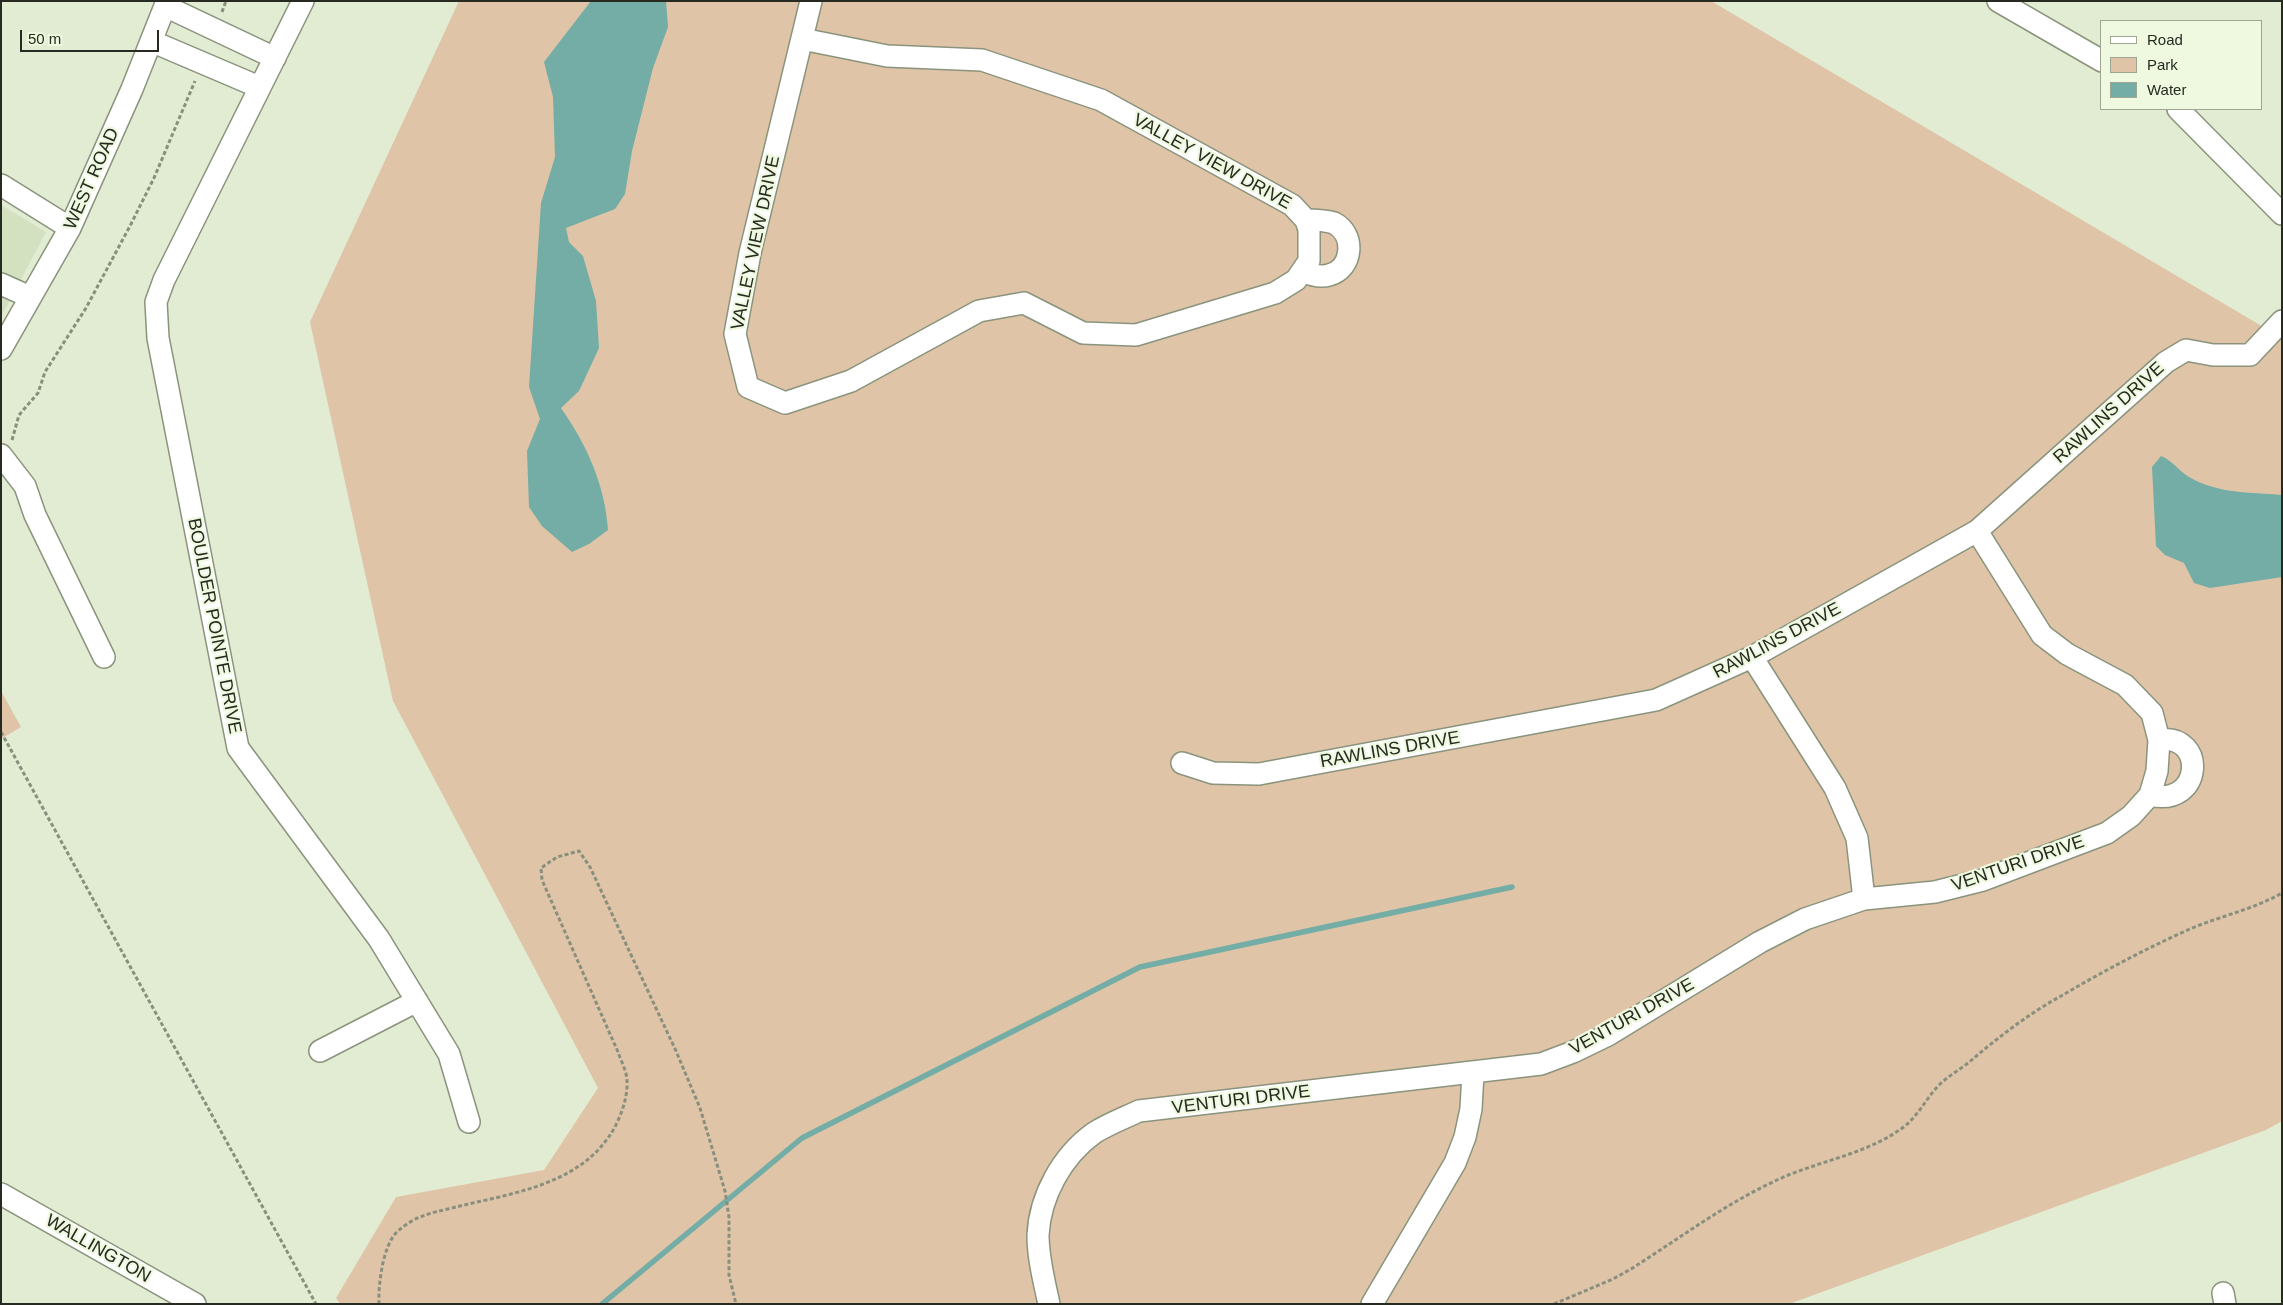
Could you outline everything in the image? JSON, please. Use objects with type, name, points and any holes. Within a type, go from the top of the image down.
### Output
[{"type":"street","name":"BOULDER POINTE DRIVE","points":[[303,1],[164,280],[156,302],[158,338],[238,748],[378,939],[417,1002],[449,1054],[469,1122]]},
{"type":"street","name":"VALLEY VIEW DRIVE","points":[[802,39],[887,56],[982,60],[1101,100],[1292,205],[1306,220],[1309,230],[1309,261],[1296,280],[1275,293],[1136,335],[1083,333],[1024,303],[979,311],[850,381],[785,403],[748,388],[735,334],[750,253],[811,1]]},
{"type":"street","points":[[1998,1],[2100,61]]},
{"type":"street","points":[[166,4],[275,58]]},
{"type":"street","name":"WEST ROAD","points":[[1,349],[70,228],[166,4]]},
{"type":"street","points":[[151,41],[259,87]]},
{"type":"street","points":[[2179,110],[2282,214]]},
{"type":"street","points":[[1,185],[70,228]]},
{"type":"street","points":[[1302,272],[1321,276],[1337,272],[1344,265],[1349,247],[1348,237],[1334,224],[1306,220]]},
{"type":"street","points":[[1,284],[30,297]]},
{"type":"street","name":"RAWLINS DRIVE","points":[[1182,763],[1213,772],[1259,774],[1656,700],[1752,657],[1977,531],[2166,362],[2186,350],[2213,356],[2250,355],[2282,321]]},
{"type":"street","points":[[5,451],[25,486],[34,515],[104,657]]},
{"type":"street","name":"VENTURI DRIVE","points":[[1049,1304],[1040,1260],[1038,1235],[1048,1190],[1059,1170],[1078,1148],[1094,1134],[1116,1121],[1139,1111],[1540,1064],[1573,1052],[1608,1035],[1760,942],[1805,919],[1864,899],[1934,892],[1983,880],[2107,833],[2131,816],[2150,795],[2157,771],[2159,740],[2152,713],[2125,685],[2067,654],[2042,635],[1977,531]]},
{"type":"street","points":[[1752,657],[1835,788],[1858,838],[1864,899]]},
{"type":"street","points":[[2150,795],[2162,798],[2182,791],[2193,773],[2190,753],[2184,745],[2176,740],[2159,740]]},
{"type":"street","points":[[320,1051],[417,1002]]},
{"type":"street","points":[[1372,1304],[1455,1163],[1465,1137],[1471,1109],[1473,1073]]},
{"type":"street","name":"WALLINGTON","points":[[1,1194],[195,1304]]},
{"type":"path","points":[[5,451],[15,436],[19,415],[38,394],[45,372],[86,308],[130,226],[154,178],[196,80]]},
{"type":"path","points":[[1,732],[316,1304]]},
{"type":"path","points":[[379,1304],[380,1284],[388,1244],[396,1233],[415,1218],[534,1187],[559,1178],[578,1168],[597,1154],[614,1130],[623,1107],[627,1080],[618,1052],[542,880],[541,868],[557,857],[579,851],[590,867],[700,1108],[725,1191],[728,1214],[728,1275],[736,1304]]},
{"type":"path","points":[[1554,1304],[1613,1279],[1631,1269],[1738,1198],[1780,1179],[1871,1146],[1890,1136],[1918,1114],[1937,1087],[1957,1070],[1973,1059],[1989,1044],[2059,997],[2142,952],[2191,929],[2246,911],[2282,893]]},
{"type":"shaded area","points":[[1,205],[46,232],[1,317]]},
{"type":"green space","points":[[459,1],[1711,1],[2282,338],[2282,1121],[2266,1130],[1789,1304],[340,1304],[336,1298],[396,1197],[544,1170],[598,1088],[393,701],[310,322]]},
{"type":"green space","points":[[1,691],[21,727],[1,739]]},
{"type":"water","points":[[591,1],[666,1],[668,27],[653,68],[632,151],[625,194],[615,209],[566,228],[569,242],[583,256],[596,301],[599,348],[579,391],[561,408],[587,451],[599,481],[608,530],[589,544],[572,552],[542,526],[529,507],[527,451],[540,419],[529,387],[541,203],[555,157],[553,97],[544,62]]},
{"type":"water","points":[[2161,456],[2189,477],[2211,487],[2282,495],[2282,577],[2210,588],[2194,583],[2184,563],[2165,555],[2156,546],[2152,467]]},
{"type":"waterway","points":[[602,1304],[802,1138],[1140,967],[1512,887]]}]
